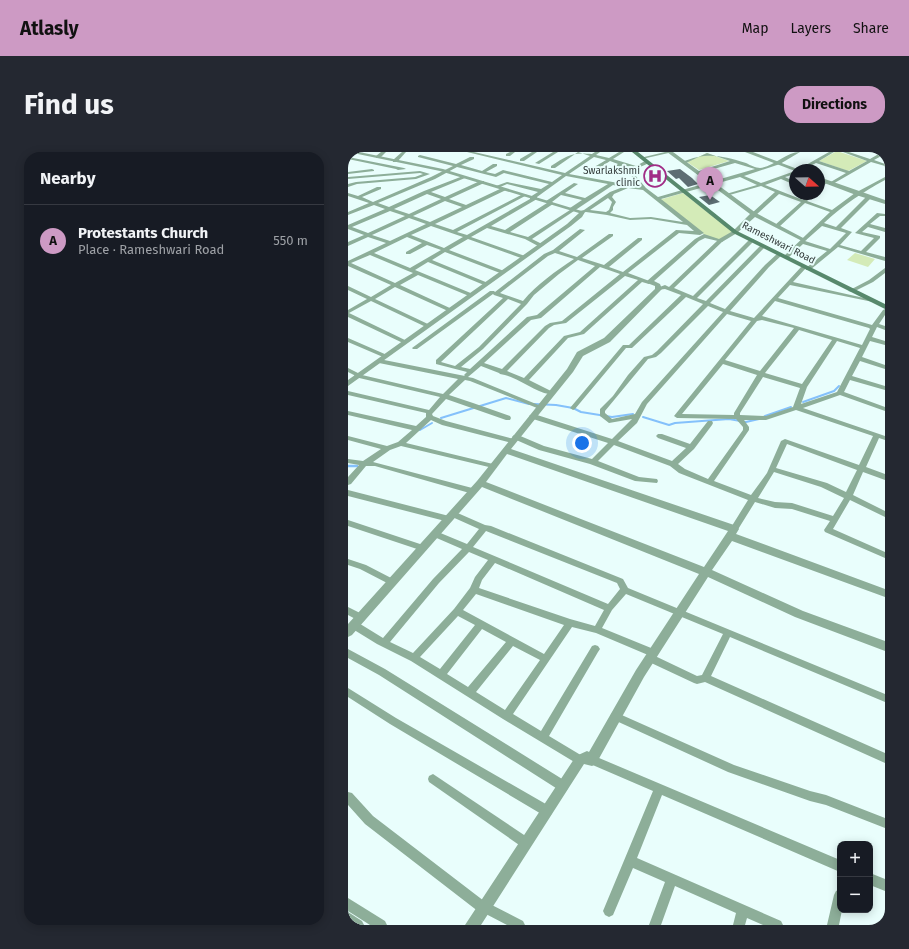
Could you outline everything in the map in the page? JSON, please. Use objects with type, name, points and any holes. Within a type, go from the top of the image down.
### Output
[{"type":"main road","name":"Rameshwari Road","points":[[635,152],[735,232],[885,307]]},
{"type":"street","points":[[348,186],[356,183],[416,178],[428,174],[404,166],[395,161],[363,153],[352,152],[348,157],[397,167],[404,166],[411,164],[424,152]]},
{"type":"street","points":[[378,157],[384,152]]},
{"type":"street","points":[[395,161],[404,152]]},
{"type":"street","points":[[469,152],[564,175],[644,189]]},
{"type":"street","points":[[508,155],[513,152]]},
{"type":"street","points":[[522,160],[535,152]]},
{"type":"street","points":[[537,163],[556,152]]},
{"type":"street","points":[[553,166],[576,152]]},
{"type":"street","points":[[580,152],[636,166]]},
{"type":"street","points":[[410,270],[534,198],[552,183],[598,152]]},
{"type":"street","points":[[593,170],[622,152]]},
{"type":"street","points":[[703,235],[644,189],[632,174],[636,166],[645,160],[670,152],[754,214],[803,241],[830,251]]},
{"type":"street","points":[[684,162],[706,152],[758,169]]},
{"type":"street","points":[[748,152],[789,167]]},
{"type":"street","points":[[810,164],[832,152]]},
{"type":"street","points":[[845,152],[885,165]]},
{"type":"street","points":[[825,185],[850,173],[884,152]]},
{"type":"street","points":[[657,199],[740,176],[778,162],[794,153]]},
{"type":"street","points":[[420,156],[496,176],[503,172],[552,183]]},
{"type":"street","points":[[348,214],[446,172],[456,165],[472,158]]},
{"type":"street","points":[[698,173],[735,161]]},
{"type":"street","points":[[815,161],[850,173]]},
{"type":"street","points":[[609,173],[622,163]]},
{"type":"street","points":[[411,164],[482,182],[572,210],[630,218],[651,218],[690,225]]},
{"type":"street","points":[[483,172],[495,165]]},
{"type":"street","points":[[349,172],[404,166]]},
{"type":"street","points":[[348,178],[420,172]]},
{"type":"street","points":[[728,195],[761,185],[789,174]]},
{"type":"street","points":[[740,176],[778,192],[833,212]]},
{"type":"street","points":[[348,227],[463,177]]},
{"type":"street","points":[[780,177],[789,181]]},
{"type":"street","points":[[593,462],[635,421],[644,403],[727,312],[783,256],[803,241],[833,212],[857,194],[885,178]]},
{"type":"street","points":[[825,181],[868,198],[885,202]]},
{"type":"street","points":[[348,244],[482,182]]},
{"type":"street","points":[[348,263],[467,206],[501,188],[507,183],[542,191]]},
{"type":"street","points":[[506,232],[576,184]]},
{"type":"street","points":[[528,239],[611,184]]},
{"type":"street","points":[[348,384],[569,225],[584,212],[628,186]]},
{"type":"street","points":[[412,187],[467,206]]},
{"type":"street","points":[[357,198],[379,188]]},
{"type":"street","points":[[670,289],[720,241],[735,232],[778,192]]},
{"type":"street","points":[[348,194],[523,257]]},
{"type":"street","points":[[560,194],[586,200]]},
{"type":"street","points":[[453,232],[525,195]]},
{"type":"street","points":[[607,214],[611,210],[614,202],[609,197],[611,195]]},
{"type":"street","points":[[837,229],[868,198]]},
{"type":"street","points":[[777,226],[804,202]]},
{"type":"street","points":[[862,253],[878,237],[858,232],[879,214],[885,215]]},
{"type":"street","points":[[822,224],[848,232],[830,251],[806,268],[774,299],[721,361],[677,416],[737,416],[766,418],[840,393],[885,409]]},
{"type":"street","points":[[867,225],[885,230]]},
{"type":"street","points":[[487,226],[528,239],[540,245]]},
{"type":"street","points":[[348,227],[390,243]]},
{"type":"street","points":[[415,348],[546,255],[555,251],[582,230]]},
{"type":"street","points":[[502,373],[547,327],[552,324],[564,322],[678,231],[703,235],[720,241]]},
{"type":"street","points":[[406,235],[502,272]]},
{"type":"street","points":[[456,368],[481,348],[532,294],[576,259],[611,235]]},
{"type":"street","points":[[649,282],[703,235]]},
{"type":"street","points":[[348,482],[361,467],[387,448],[401,444],[417,429],[446,395],[463,378],[529,318],[539,317],[601,267],[640,239]]},
{"type":"street","points":[[694,298],[752,240]]},
{"type":"street","points":[[408,253],[426,243]]},
{"type":"street","points":[[836,245],[885,259]]},
{"type":"street","points":[[638,416],[611,421],[602,411],[646,358],[654,356],[659,352],[763,246]]},
{"type":"street","points":[[555,251],[658,285],[659,289]]},
{"type":"street","points":[[370,252],[471,295]]},
{"type":"street","points":[[428,260],[483,286],[494,293],[525,303]]},
{"type":"street","points":[[348,263],[450,310]]},
{"type":"street","points":[[851,291],[871,281],[885,270]]},
{"type":"street","points":[[348,313],[397,286],[417,273]]},
{"type":"street","points":[[525,381],[566,337],[582,333],[641,280]]},
{"type":"street","points":[[789,283],[871,301]]},
{"type":"street","points":[[354,625],[477,487],[532,416],[537,405],[551,393],[580,354],[607,340],[659,289],[664,287],[727,312],[755,320],[762,318],[860,346]]},
{"type":"street","points":[[348,288],[428,326]]},
{"type":"street","points":[[574,408],[625,346],[630,347],[685,295]]},
{"type":"street","points":[[471,371],[438,363],[439,360],[507,297]]},
{"type":"street","points":[[774,299],[885,328]]},
{"type":"street","points":[[840,393],[873,326],[885,311]]},
{"type":"street","points":[[348,313],[405,342]]},
{"type":"street","points":[[737,416],[737,413],[762,374],[797,328]]},
{"type":"street","points":[[868,338],[885,343]]},
{"type":"street","points":[[796,408],[804,388],[836,339]]},
{"type":"street","points":[[348,340],[382,359],[471,379],[537,405]]},
{"type":"street","points":[[858,358],[885,367]]},
{"type":"street","points":[[721,361],[804,388]]},
{"type":"street","points":[[480,364],[525,381],[551,393]]},
{"type":"street","points":[[348,370],[358,376],[446,395],[481,406],[508,418]]},
{"type":"street","points":[[848,377],[885,388]]},
{"type":"street","points":[[348,393],[430,415],[444,423],[514,439],[593,462],[638,479],[654,481]]},
{"type":"street","points":[[796,408],[885,438]]},
{"type":"street","points":[[348,413],[417,429]]},
{"type":"street","points":[[532,416],[569,427],[673,464],[682,471],[752,500],[775,505],[792,506],[833,519]]},
{"type":"street","points":[[709,482],[746,430],[745,426],[737,416]]},
{"type":"street","points":[[673,464],[691,447],[710,424]]},
{"type":"street","points":[[877,435],[848,497],[833,519],[828,530],[885,555]]},
{"type":"street","points":[[660,436],[691,447]]},
{"type":"street","points":[[348,438],[387,448]]},
{"type":"street","points":[[472,925],[563,786],[586,760],[615,716],[651,655],[732,533],[772,468],[785,441],[885,477]]},
{"type":"street","points":[[401,444],[493,466]]},
{"type":"street","points":[[505,450],[732,533],[885,593]]},
{"type":"street","points":[[348,461],[361,467]]},
{"type":"street","points":[[348,469],[375,464],[477,487],[706,572],[800,614],[885,646]]},
{"type":"street","points":[[772,468],[824,485],[885,514]]},
{"type":"street","points":[[348,493],[451,516],[484,528],[488,528],[620,581],[625,590],[885,698]]},
{"type":"street","points":[[348,523],[423,548]]},
{"type":"street","points":[[384,643],[436,581],[468,548],[484,528]]},
{"type":"street","points":[[435,534],[609,608]]},
{"type":"street","points":[[414,658],[474,590],[478,579],[494,559]]},
{"type":"street","points":[[348,562],[362,567],[392,582]]},
{"type":"street","points":[[474,590],[570,624],[597,630],[651,655],[697,680],[705,678],[885,758]]},
{"type":"street","points":[[597,630],[609,608],[625,590]]},
{"type":"street","points":[[348,611],[354,625],[384,643],[414,658],[469,694],[542,738],[586,760],[659,789],[837,865]]},
{"type":"street","points":[[457,611],[546,659]]},
{"type":"street","points":[[441,675],[481,624]]},
{"type":"street","points":[[506,716],[570,624]]},
{"type":"street","points":[[705,678],[728,632]]},
{"type":"street","points":[[469,694],[512,641]]},
{"type":"street","points":[[542,738],[595,649]]},
{"type":"street","points":[[348,653],[382,672],[563,786]]},
{"type":"street","points":[[348,692],[393,721],[547,812]]},
{"type":"street","points":[[615,716],[732,769],[810,796],[826,800],[885,823]]},
{"type":"street","points":[[433,779],[526,843]]},
{"type":"street","points":[[609,911],[659,789]]},
{"type":"street","points":[[348,797],[369,820],[484,908],[520,925]]},
{"type":"street","points":[[630,861],[777,925]]},
{"type":"street","points":[[655,925],[672,879]]},
{"type":"street","points":[[873,879],[885,885]]},
{"type":"street","points":[[348,904],[381,925]]},
{"type":"street","points":[[833,925],[837,908]]},
{"type":"street","points":[[739,925],[743,910]]},
{"type":"street","points":[[348,918],[358,925]]},
{"type":"green space","points":[[835,152],[840,152],[867,161],[848,171],[819,161]]},
{"type":"green space","points":[[707,153],[729,161],[699,170],[687,162]]},
{"type":"green space","points":[[683,193],[733,232],[719,240],[705,235],[659,200]]},
{"type":"green space","points":[[855,253],[875,259],[868,267],[847,260]]},
{"type":"building","points":[[680,169],[698,184],[688,187],[679,178],[676,179],[667,171]]},
{"type":"building","points":[[710,195],[720,202],[709,205],[699,197]]},
{"type":"waterway","points":[[803,402],[834,391],[839,386]]},
{"type":"waterway","points":[[441,418],[506,398],[529,404]]},
{"type":"waterway","points":[[534,404],[556,405],[573,408],[581,412],[612,417],[633,414]]},
{"type":"waterway","points":[[765,416],[791,407]]},
{"type":"waterway","points":[[643,417],[669,425],[675,423],[729,419],[746,422],[759,419]]},
{"type":"waterway","points":[[420,430],[432,423]]},
{"type":"waterway","points":[[348,466],[357,466]]},
{"type":"place","name":"Swarlakshmi clinic","points":[[655,176]]},
{"type":"place","name":"Protestants Church","points":[[710,200]]}]
